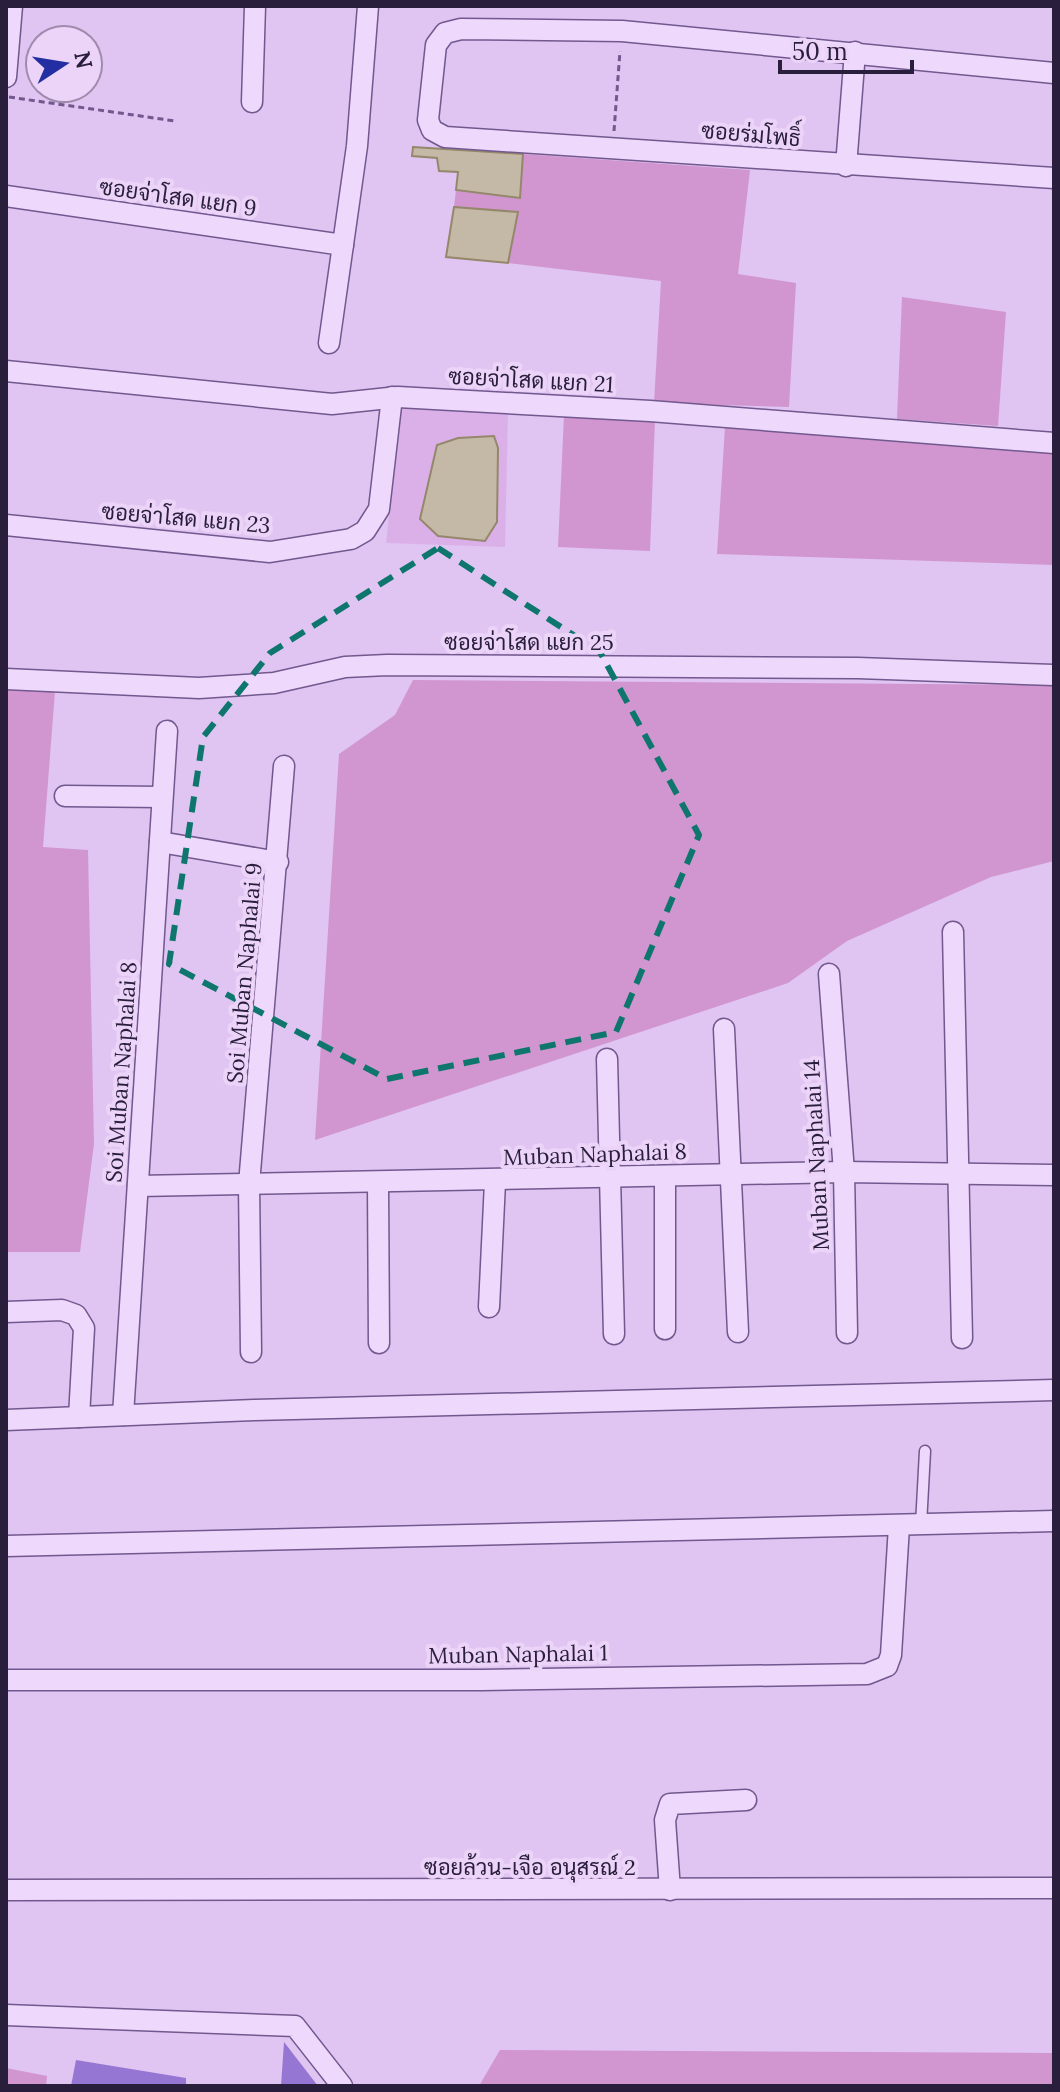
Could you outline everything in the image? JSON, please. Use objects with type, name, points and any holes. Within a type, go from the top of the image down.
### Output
[{"type":"street","points":[[6,77],[12,6]]},
{"type":"street","points":[[252,102],[255,6]]},
{"type":"street","points":[[329,343],[357,146],[368,6]]},
{"type":"street","name":"ซอยร่มโพธิ์","points":[[622,31],[461,29],[445,33],[436,45],[428,120],[432,130],[445,137],[1054,178]]},
{"type":"street","points":[[622,31],[1054,73]]},
{"type":"street","points":[[846,166],[855,52]]},
{"type":"street","name":"ซอยจ่าโสด แยก 9","points":[[6,196],[343,245]]},
{"type":"street","name":"ซอยจ่าโสด แยก 21","points":[[6,371],[332,404],[392,397],[650,411],[1054,443]]},
{"type":"street","name":"ซอยจ่าโสด แยก 23","points":[[6,525],[270,552],[351,539],[365,531],[379,509],[392,397]]},
{"type":"street","name":"ซอยจ่าโสด แยก 25","points":[[6,679],[199,688],[274,683],[345,667],[387,665],[858,668],[1054,675]]},
{"type":"street","name":"Soi Muban Naphalai 8","points":[[123,1415],[167,731]]},
{"type":"street","name":"Soi Muban Naphalai 9","points":[[251,1352],[249,1184],[284,766]]},
{"type":"street","points":[[65,796],[162,797]]},
{"type":"street","points":[[160,842],[278,862]]},
{"type":"street","points":[[953,932],[962,1338]]},
{"type":"street","name":"Muban Naphalai 14","points":[[829,974],[844,1172],[847,1333]]},
{"type":"street","points":[[724,1029],[738,1332]]},
{"type":"street","points":[[607,1059],[614,1334]]},
{"type":"street","name":"Muban Naphalai 8","points":[[138,1186],[495,1182],[608,1176],[844,1172],[1054,1175]]},
{"type":"street","points":[[665,1176],[665,1329]]},
{"type":"street","points":[[489,1307],[495,1182]]},
{"type":"street","points":[[378,1183],[379,1343]]},
{"type":"street","points":[[6,1312],[62,1310],[76,1315],[84,1328],[79,1417]]},
{"type":"street","points":[[6,1420],[1054,1390]]},
{"type":"street","points":[[6,1546],[1054,1521]]},
{"type":"street","name":"Muban Naphalai 1","points":[[6,1680],[482,1680],[867,1674],[887,1666],[891,1655],[899,1526]]},
{"type":"street","points":[[670,1890],[665,1820],[670,1804],[746,1800]]},
{"type":"street","name":"ซอยล้วน-เจือ อนุสรณ์ 2","points":[[6,1890],[1054,1888]]},
{"type":"street","points":[[6,2015],[295,2026],[342,2086]]},
{"type":"lane","points":[[921,1525],[925,1451]]},
{"type":"path","points":[[613,147],[622,31]]},
{"type":"path","points":[[6,97],[175,121]]},
{"type":"highlighted area","points":[[438,548],[600,652],[699,835],[616,1032],[387,1079],[169,964],[203,737],[270,653]]},
{"type":"shaded area","points":[[413,147],[523,154],[520,198],[456,190],[458,172],[439,171],[437,158],[412,156]]},
{"type":"shaded area","points":[[523,154],[750,170],[738,274],[796,283],[789,407],[654,403],[661,281],[508,263],[517,212],[454,207],[456,190],[520,198]]},
{"type":"shaded area","points":[[454,207],[518,212],[508,263],[446,257]]},
{"type":"shaded area","points":[[902,297],[1006,312],[998,426],[897,419]]},
{"type":"shaded area","points":[[401,405],[508,413],[505,547],[386,543]]},
{"type":"shaded area","points":[[564,415],[655,419],[650,551],[558,547]]},
{"type":"shaded area","points":[[725,427],[1054,451],[1054,565],[717,554]]},
{"type":"shaded area","points":[[494,436],[498,448],[497,522],[485,541],[438,536],[420,519],[437,445],[458,438]]},
{"type":"shaded area","points":[[413,680],[1054,685],[1054,861],[991,877],[847,941],[788,983],[315,1140],[339,754],[395,715]]},
{"type":"shaded area","points":[[6,690],[55,691],[43,847],[88,850],[94,1144],[80,1252],[6,1252]]},
{"type":"shaded area","points":[[500,2050],[1054,2053],[1054,2086],[479,2086]]},
{"type":"shaded area","points":[[6,2068],[47,2076],[46,2086],[6,2086]]},
{"type":"building","points":[[284,2042],[318,2086],[281,2086]]},
{"type":"building","points":[[76,2060],[186,2078],[186,2086],[71,2086]]}]
